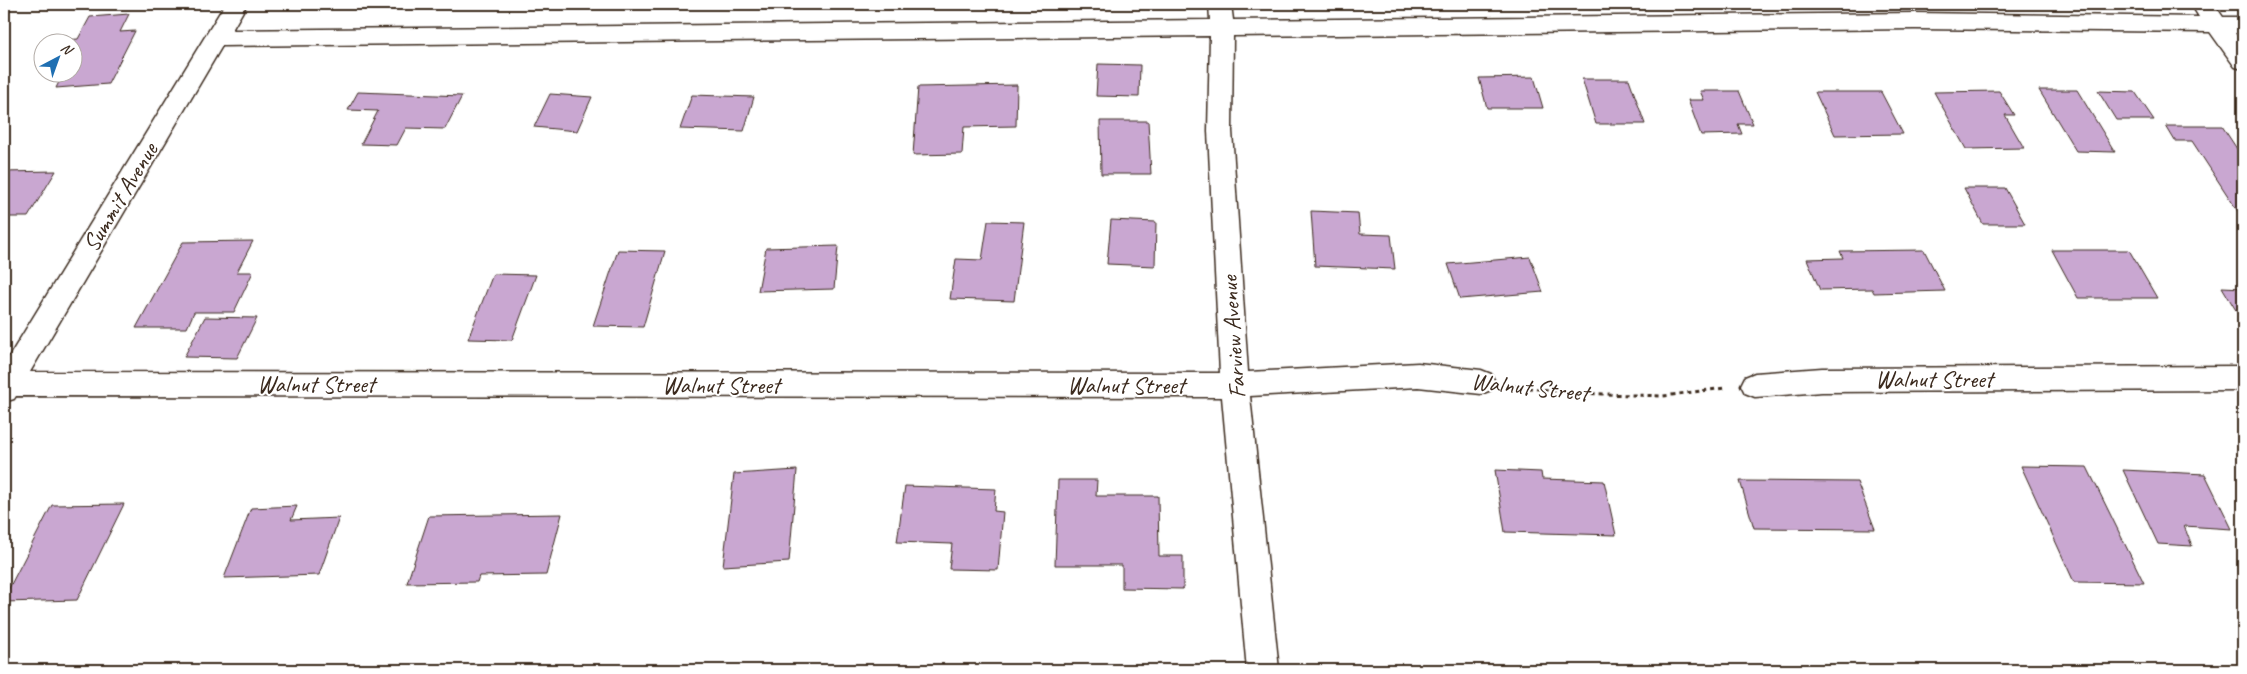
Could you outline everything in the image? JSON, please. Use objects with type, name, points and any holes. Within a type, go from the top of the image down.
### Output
[{"type":"street","name":"Summit Avenue","points":[[5,387],[236,4]]},
{"type":"street","points":[[2202,4],[2243,61]]},
{"type":"street","points":[[216,38],[1221,16],[2243,25]]},
{"type":"street","name":"Farview Avenue","points":[[1221,16],[1220,131],[1236,385],[1263,670]]},
{"type":"street","name":"Walnut Street","points":[[5,387],[1236,385],[1418,376],[1481,382]]},
{"type":"street","name":"Walnut Street","points":[[1755,385],[1822,380],[2243,378]]},
{"type":"path","name":"Walnut Street","points":[[1481,382],[1576,393],[1663,396],[1755,385]]},
{"type":"building","points":[[129,14],[120,32],[135,31],[108,84],[56,88],[59,82],[82,82],[82,32],[90,17]]},
{"type":"building","points":[[1098,64],[1140,65],[1139,97],[1096,96]]},
{"type":"building","points":[[1534,77],[1543,108],[1487,108],[1479,78]]},
{"type":"building","points":[[1582,79],[1629,79],[1645,124],[1596,124]]},
{"type":"building","points":[[1017,85],[1016,126],[964,127],[962,154],[913,155],[918,87]]},
{"type":"building","points":[[2039,90],[2077,90],[2115,152],[2076,151]]},
{"type":"building","points":[[1700,91],[1739,91],[1753,124],[1738,124],[1742,134],[1701,135],[1688,100],[1704,100]]},
{"type":"building","points":[[1999,91],[2014,115],[2005,115],[2024,148],[1966,149],[1934,92]]},
{"type":"building","points":[[2098,91],[2135,92],[2154,120],[2116,120]]},
{"type":"building","points":[[358,92],[462,96],[445,129],[406,128],[397,145],[361,144],[378,111],[348,110]]},
{"type":"building","points":[[1815,92],[1881,92],[1903,134],[1835,135]]},
{"type":"building","points":[[550,94],[592,97],[577,131],[534,127]]},
{"type":"building","points":[[692,95],[754,97],[744,131],[680,129]]},
{"type":"building","points":[[1100,121],[1148,121],[1151,174],[1101,174]]},
{"type":"building","points":[[2166,126],[2222,126],[2243,158],[2243,213],[2239,213],[2192,141],[2175,141]]},
{"type":"building","points":[[56,171],[28,217],[4,217],[4,172]]},
{"type":"building","points":[[1964,188],[2005,188],[2025,224],[1983,224]]},
{"type":"building","points":[[1311,211],[1358,213],[1360,234],[1391,235],[1395,269],[1315,266]]},
{"type":"building","points":[[1111,220],[1156,222],[1155,266],[1107,264]]},
{"type":"building","points":[[988,221],[1024,222],[1014,301],[950,299],[956,259],[982,260]]},
{"type":"building","points":[[253,241],[237,272],[253,272],[234,312],[194,312],[187,328],[136,328],[183,242]]},
{"type":"building","points":[[838,246],[834,289],[758,291],[766,248]]},
{"type":"building","points":[[618,250],[665,251],[643,327],[593,326]]},
{"type":"building","points":[[1924,250],[1945,291],[1874,293],[1872,289],[1820,290],[1807,259],[1843,258],[1840,251]]},
{"type":"building","points":[[2052,250],[2129,250],[2157,298],[2078,298]]},
{"type":"building","points":[[1530,257],[1543,292],[1460,299],[1448,264]]},
{"type":"building","points":[[493,274],[536,275],[512,340],[468,339]]},
{"type":"building","points":[[2222,287],[2243,288],[2243,317],[2240,317]]},
{"type":"building","points":[[205,317],[257,318],[237,358],[184,357]]},
{"type":"building","points":[[2021,466],[2087,467],[2144,583],[2074,582]]},
{"type":"building","points":[[797,470],[789,562],[723,566],[734,474]]},
{"type":"building","points":[[1495,470],[1541,472],[1542,479],[1604,481],[1616,535],[1505,532]]},
{"type":"building","points":[[2123,470],[2205,474],[2232,529],[2184,526],[2192,546],[2158,544]]},
{"type":"building","points":[[1058,480],[1097,480],[1096,496],[1158,496],[1159,556],[1183,556],[1183,589],[1122,588],[1122,565],[1055,565]]},
{"type":"building","points":[[1740,481],[1857,482],[1875,529],[1754,528]]},
{"type":"building","points":[[905,486],[996,489],[994,511],[1003,512],[998,570],[949,569],[952,544],[897,542]]},
{"type":"building","points":[[124,504],[77,600],[4,602],[4,598],[52,505]]},
{"type":"building","points":[[297,506],[291,520],[339,518],[319,575],[224,578],[251,508]]},
{"type":"building","points":[[562,514],[546,575],[479,576],[477,582],[407,583],[429,516]]}]
